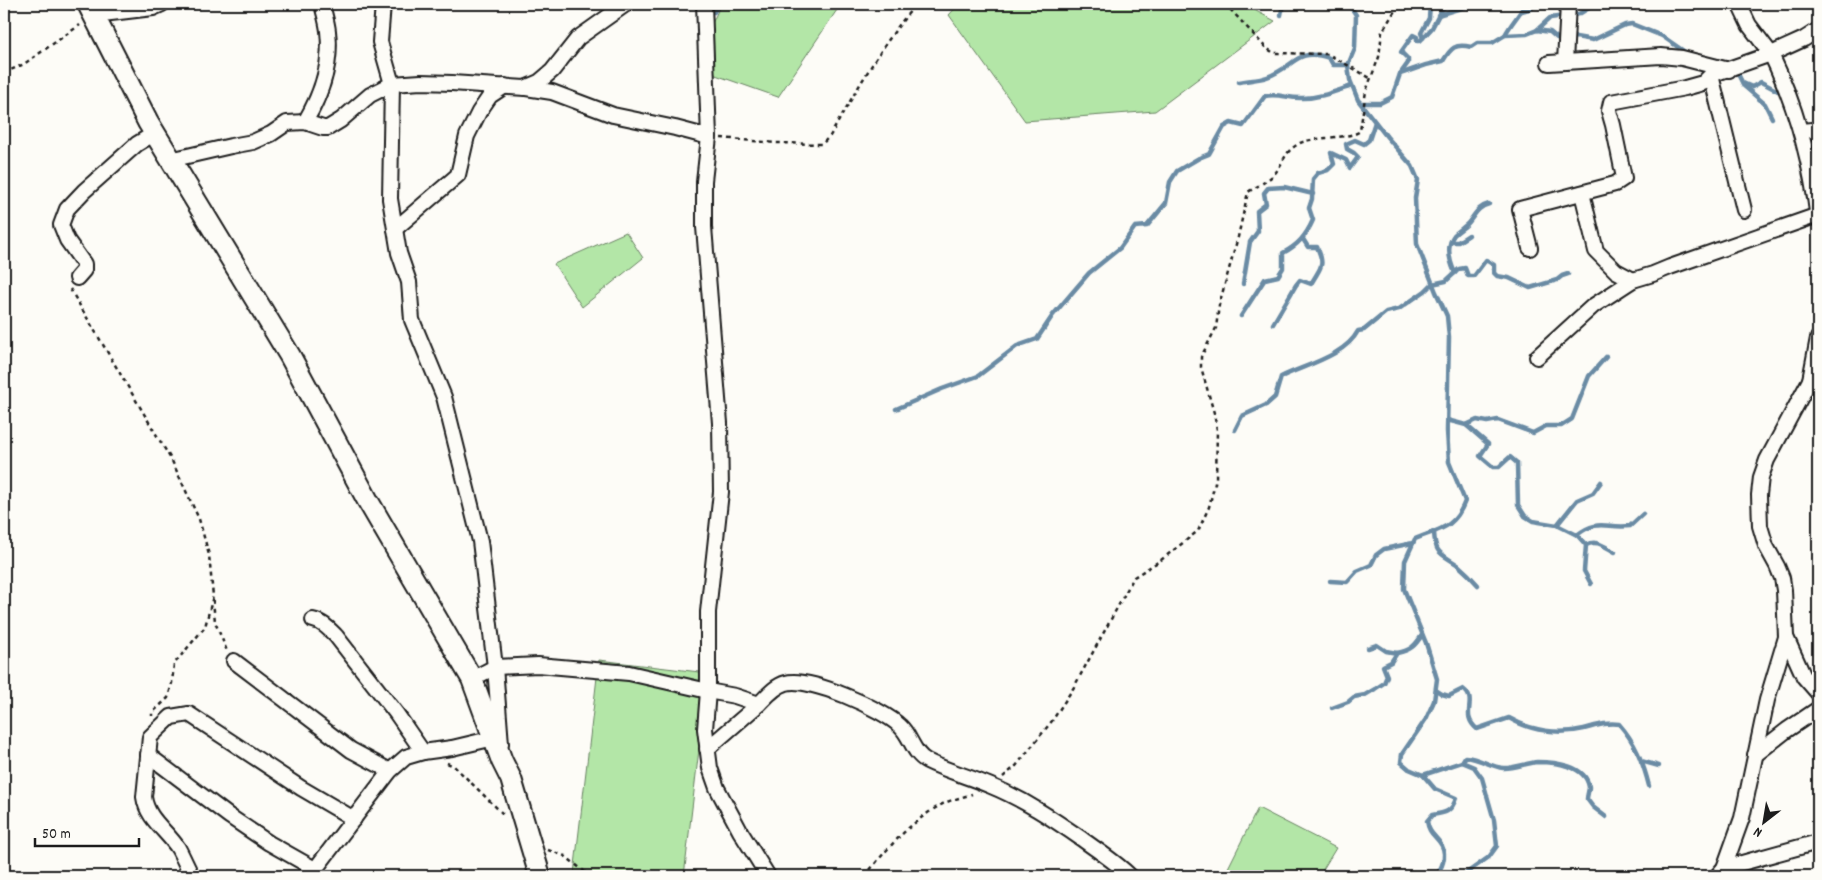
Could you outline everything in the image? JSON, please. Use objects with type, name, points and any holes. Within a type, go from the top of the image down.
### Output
[{"type":"street","points":[[162,4],[149,9],[91,10],[170,160],[290,356],[368,501],[472,679],[502,761],[511,779],[540,876]]},
{"type":"street","points":[[305,122],[319,94],[328,59],[328,31],[322,4]]},
{"type":"street","points":[[383,4],[380,42],[392,84],[390,200],[399,253],[409,282],[412,320],[444,398],[480,541],[495,667],[502,761]]},
{"type":"street","points":[[525,88],[538,82],[552,71],[578,38],[626,4]]},
{"type":"street","points":[[704,4],[709,137],[704,181],[704,227],[720,423],[721,492],[708,612],[708,691],[705,717],[707,749],[710,768],[717,788],[740,831],[768,876]]},
{"type":"street","points":[[1565,62],[1568,4]]},
{"type":"street","points":[[1537,357],[1593,306],[1633,280],[1818,217],[1812,175],[1789,92],[1771,54],[1749,25],[1739,4]]},
{"type":"street","points":[[1530,248],[1520,209],[1615,184],[1624,178],[1608,110],[1611,102],[1703,83],[1710,75],[1730,70],[1771,54],[1804,39],[1818,30]]},
{"type":"street","points":[[1548,63],[1661,56],[1682,58],[1730,70]]},
{"type":"street","points":[[1710,75],[1744,210]]},
{"type":"street","points":[[170,160],[253,142],[287,123],[305,122],[328,128],[341,120],[370,95],[392,84],[421,82],[505,86],[552,92],[613,115],[709,137]]},
{"type":"street","points":[[395,229],[458,175],[467,136],[479,112],[490,96],[505,86]]},
{"type":"street","points":[[1801,131],[1812,130],[1818,133]]},
{"type":"street","points":[[77,278],[84,270],[84,264],[67,240],[61,225],[67,209],[137,144],[155,133]]},
{"type":"street","points":[[1582,193],[1596,251],[1616,270],[1633,280]]},
{"type":"street","points":[[1720,872],[1742,818],[1766,700],[1786,637],[1782,578],[1778,566],[1766,546],[1760,526],[1762,471],[1814,381],[1818,338]]},
{"type":"street","points":[[313,620],[326,626],[336,636],[423,752]]},
{"type":"street","points":[[1786,637],[1804,677],[1818,693]]},
{"type":"street","points":[[234,661],[350,750],[390,771]]},
{"type":"street","points":[[472,679],[495,667],[538,665],[629,673],[736,696],[759,704]]},
{"type":"street","points":[[707,749],[777,687],[787,682],[807,684],[845,695],[890,716],[902,727],[921,758],[992,786],[1048,816],[1130,876]]},
{"type":"street","points":[[1755,755],[1786,730],[1818,709]]},
{"type":"street","points":[[192,876],[178,848],[159,827],[145,805],[144,797],[150,737],[172,717],[189,714],[301,788],[354,819]]},
{"type":"street","points":[[148,755],[312,873],[390,771],[406,757],[494,738]]},
{"type":"street","points":[[1720,872],[1818,842]]},
{"type":"path","points":[[709,137],[776,143],[822,144],[830,136],[867,72],[903,19],[916,4]]},
{"type":"path","points":[[1215,4],[1230,9],[1266,48],[1274,53],[1328,54],[1372,79]]},
{"type":"path","points":[[865,876],[886,851],[912,826],[940,805],[992,786],[1016,766],[1052,722],[1074,687],[1134,577],[1161,560],[1198,531],[1209,507],[1216,479],[1217,430],[1203,377],[1201,357],[1216,328],[1219,305],[1238,237],[1248,192],[1275,173],[1288,151],[1302,142],[1324,137],[1356,135],[1360,131],[1366,91],[1379,57],[1382,32],[1399,4]]},
{"type":"path","points":[[4,73],[24,64],[91,10]]},
{"type":"path","points":[[77,278],[69,285],[70,290],[172,461],[199,519],[209,554],[215,622],[225,648],[234,661]]},
{"type":"path","points":[[150,737],[152,713],[168,698],[174,664],[205,628],[213,596]]},
{"type":"path","points":[[446,762],[460,772],[505,817]]},
{"type":"path","points":[[530,843],[564,856],[590,876]]},
{"type":"green space","points":[[721,4],[841,4],[778,97],[707,72],[709,30]]},
{"type":"green space","points":[[959,4],[1248,4],[1256,11],[1275,21],[1155,111],[1025,121],[949,15]]},
{"type":"green space","points":[[626,232],[643,258],[582,307],[554,264]]},
{"type":"green space","points":[[599,660],[708,673],[684,876],[593,876],[574,874]]},
{"type":"green space","points":[[1258,808],[1336,848],[1319,876],[1224,876]]},
{"type":"waterway","points":[[714,12],[718,4]]},
{"type":"waterway","points":[[1281,15],[1283,4]]},
{"type":"waterway","points":[[1349,4],[1356,15],[1355,48],[1348,65],[1350,80],[1358,100],[1412,166],[1418,180],[1415,198],[1417,244],[1447,316],[1449,337],[1447,431],[1449,462],[1465,501],[1456,517],[1446,526],[1415,539],[1405,561],[1404,589],[1426,643],[1437,679],[1434,701],[1426,719],[1402,754],[1401,762],[1409,769],[1423,775],[1462,762],[1474,767],[1482,778],[1494,820],[1497,846],[1489,857],[1464,876]]},
{"type":"waterway","points":[[1423,38],[1421,33],[1429,18],[1430,4]]},
{"type":"waterway","points":[[1400,74],[1408,63],[1408,59],[1401,52],[1413,35],[1417,37],[1417,41],[1420,41],[1432,28],[1442,9],[1448,4]]},
{"type":"waterway","points":[[1505,35],[1525,4]]},
{"type":"waterway","points":[[1522,11],[1532,8],[1536,4]]},
{"type":"waterway","points":[[1537,30],[1550,18],[1579,14],[1595,4]]},
{"type":"waterway","points":[[1438,15],[1471,5]]},
{"type":"waterway","points":[[1361,103],[1380,103],[1392,97],[1400,74],[1443,61],[1448,53],[1457,46],[1471,47],[1477,43],[1492,43],[1505,35],[1527,34],[1537,30],[1550,32],[1557,38],[1565,40],[1576,37],[1593,40],[1625,25],[1632,24],[1662,36],[1688,54]]},
{"type":"waterway","points":[[1239,82],[1267,77],[1296,60],[1309,55],[1329,58],[1333,65],[1348,65]]},
{"type":"waterway","points":[[1735,68],[1744,86],[1765,104],[1772,118]]},
{"type":"waterway","points":[[1743,83],[1752,87],[1761,82],[1778,91]]},
{"type":"waterway","points":[[896,409],[978,376],[1017,346],[1037,339],[1053,315],[1089,273],[1120,248],[1135,227],[1147,226],[1166,203],[1170,182],[1177,171],[1209,154],[1224,127],[1231,123],[1243,126],[1265,96],[1309,98],[1352,86]]},
{"type":"waterway","points":[[1241,316],[1265,279],[1278,276],[1283,268],[1283,253],[1293,247],[1310,226],[1313,220],[1309,208],[1312,199],[1313,179],[1318,173],[1328,170],[1334,164],[1331,153],[1346,160],[1350,168],[1358,157],[1347,149],[1346,144],[1355,140],[1364,144],[1369,140],[1375,122]]},
{"type":"waterway","points":[[1243,284],[1250,242],[1258,231],[1257,211],[1266,204],[1264,193],[1268,188],[1284,187],[1313,194]]},
{"type":"waterway","points":[[1455,273],[1449,254],[1451,240],[1480,209],[1489,204]]},
{"type":"waterway","points":[[1451,242],[1458,242],[1469,235]]},
{"type":"waterway","points":[[1273,324],[1300,280],[1311,284],[1321,267],[1321,259],[1317,247],[1308,247],[1303,239]]},
{"type":"waterway","points":[[1235,430],[1242,416],[1266,405],[1275,397],[1281,377],[1324,359],[1344,347],[1358,331],[1364,330],[1386,312],[1399,309],[1432,284],[1446,281],[1459,269],[1465,268],[1468,276],[1474,276],[1486,260],[1494,265],[1494,273],[1497,276],[1509,278],[1530,288],[1557,280],[1568,274]]},
{"type":"waterway","points":[[1466,425],[1477,420],[1487,422],[1498,420],[1533,433],[1546,426],[1561,426],[1572,419],[1589,376],[1606,357]]},
{"type":"waterway","points":[[1447,420],[1466,425],[1488,444],[1480,456],[1493,467],[1499,467],[1510,457],[1517,463],[1518,505],[1525,516],[1533,521],[1557,525],[1577,535],[1597,525],[1630,526],[1643,514]]},
{"type":"waterway","points":[[1557,525],[1577,500],[1593,493],[1601,482]]},
{"type":"waterway","points":[[1434,532],[1436,545],[1440,553],[1458,565],[1478,585]]},
{"type":"waterway","points":[[1577,535],[1586,545],[1584,571],[1591,584]]},
{"type":"waterway","points":[[1330,581],[1347,582],[1357,571],[1371,565],[1376,555],[1384,549],[1413,543]]},
{"type":"waterway","points":[[1586,545],[1597,543],[1615,552]]},
{"type":"waterway","points":[[1332,708],[1348,702],[1354,697],[1365,695],[1384,683],[1387,676],[1383,666],[1391,662],[1397,653],[1412,647],[1422,635]]},
{"type":"waterway","points":[[1368,648],[1377,645],[1386,651],[1397,653]]},
{"type":"waterway","points":[[1436,690],[1449,696],[1463,689],[1469,698],[1469,718],[1477,729],[1509,718],[1526,726],[1555,732],[1575,731],[1605,724],[1619,724],[1630,738],[1638,753],[1649,786]]},
{"type":"waterway","points":[[1462,762],[1465,757],[1503,768],[1537,762],[1560,764],[1576,769],[1587,780],[1589,787],[1587,799],[1593,807],[1606,817]]},
{"type":"waterway","points":[[1641,761],[1659,766]]},
{"type":"waterway","points":[[1423,775],[1435,789],[1456,798],[1450,809],[1432,815],[1427,821],[1429,829],[1440,842],[1444,854],[1440,870],[1435,876]]}]
